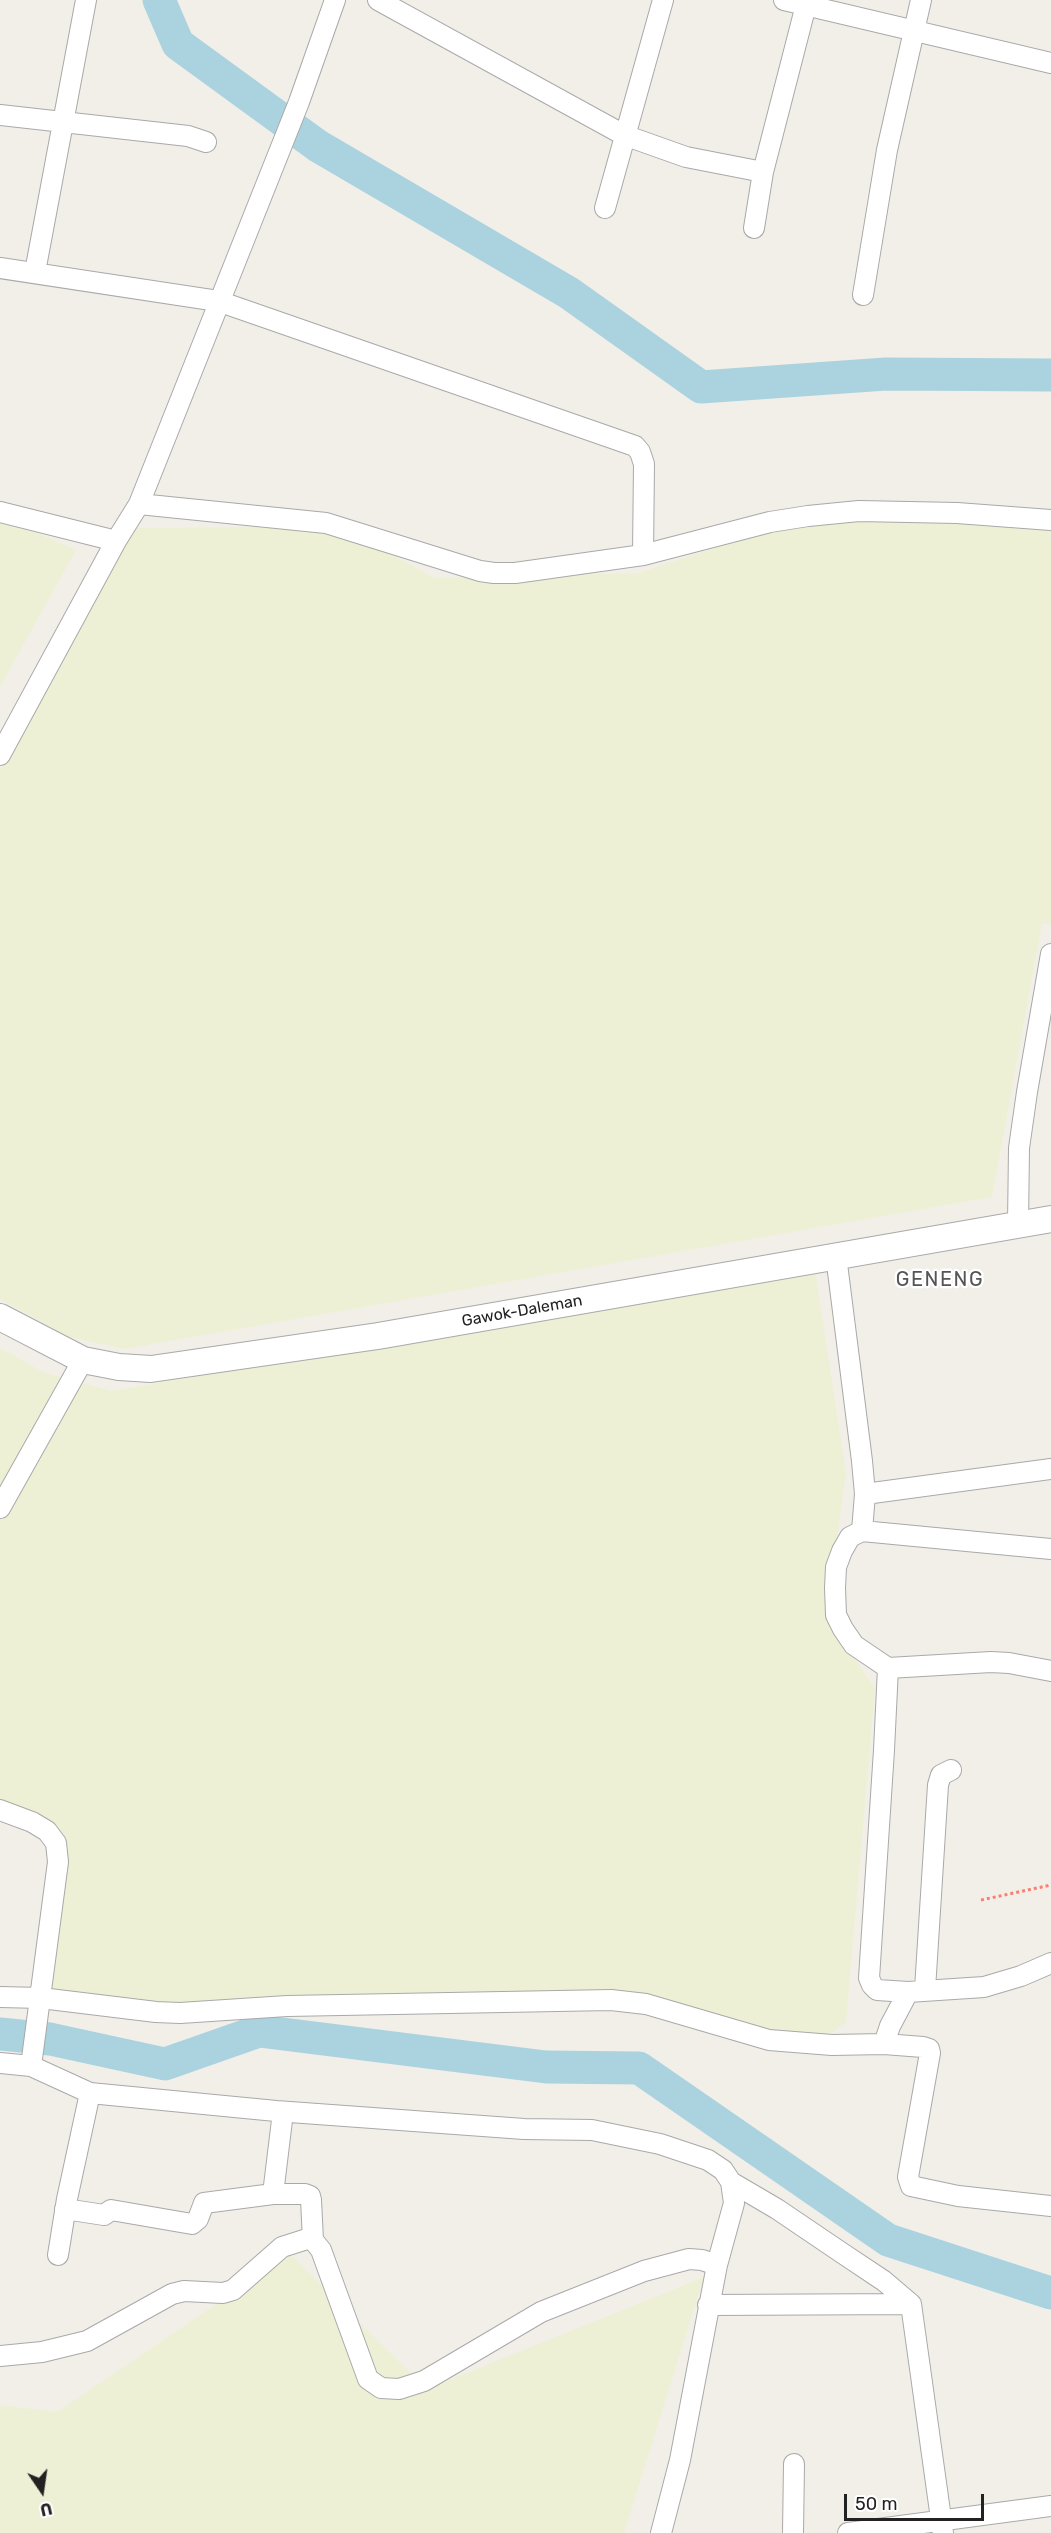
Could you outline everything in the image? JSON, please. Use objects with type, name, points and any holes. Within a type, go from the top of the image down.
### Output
[{"type":"street","points":[[35,272],[86,0]]},
{"type":"street","points":[[3,750],[116,541],[139,504],[280,149],[335,0]]},
{"type":"street","points":[[378,0],[624,135],[686,157],[763,172]]},
{"type":"street","points":[[605,208],[663,0]]},
{"type":"street","points":[[784,0],[1051,63]]},
{"type":"street","points":[[863,295],[887,150],[921,0]]},
{"type":"street","points":[[754,228],[763,172],[806,5]]},
{"type":"street","points":[[0,115],[188,136],[206,142]]},
{"type":"street","points":[[0,268],[218,301],[635,446],[644,464],[644,555]]},
{"type":"street","points":[[139,504],[326,523],[480,571],[494,573],[515,573],[644,555],[770,522],[859,511],[957,513],[1051,520]]},
{"type":"street","points":[[0,512],[116,541]]},
{"type":"street","points":[[1018,1224],[1019,1148],[1026,1092],[1051,954]]},
{"type":"street","name":"Gawok-Daleman","points":[[0,1317],[83,1360],[119,1367],[151,1369],[390,1334],[1051,1219]]},
{"type":"street","points":[[836,1256],[865,1494],[862,1531]]},
{"type":"street","points":[[0,1508],[83,1360]]},
{"type":"street","points":[[865,1494],[1051,1469]]},
{"type":"street","points":[[1051,1550],[862,1531],[850,1537],[842,1551],[836,1567],[835,1588],[836,1615],[843,1629],[854,1645],[888,1668],[991,1662],[1051,1671]]},
{"type":"street","points":[[888,1668],[869,1977],[872,1985],[877,1990],[984,1988],[1051,1964]]},
{"type":"street","points":[[887,2035],[917,1990],[938,1785],[941,1775],[951,1770]]},
{"type":"street","points":[[0,1810],[32,1822],[46,1831],[56,1843],[58,1862],[32,2062]]},
{"type":"street","points":[[0,1997],[43,1981],[156,2012],[180,2013],[287,2006],[611,2000],[655,2007],[769,2040],[832,2045],[887,2035],[928,2049],[930,2053],[908,2177],[911,2186],[958,2196],[1051,2206]]},
{"type":"street","points":[[0,2063],[32,2062],[90,2093],[283,2112],[524,2129],[592,2130],[660,2144],[708,2160],[723,2170],[731,2182],[734,2203],[708,2305],[680,2460],[661,2533]]},
{"type":"street","points":[[58,2255],[65,2210],[90,2093]]},
{"type":"street","points":[[273,2194],[283,2112]]},
{"type":"street","points":[[731,2182],[777,2209],[884,2281],[911,2304],[942,2527]]},
{"type":"street","points":[[65,2210],[104,2215],[111,2210],[194,2224],[204,2203],[273,2194],[310,2196],[313,2240],[321,2250],[369,2379],[381,2388],[399,2389],[424,2381],[541,2312],[644,2271],[689,2259],[717,2265]]},
{"type":"street","points":[[0,2356],[42,2352],[87,2341],[172,2294],[184,2291],[224,2293],[233,2290],[282,2247],[307,2239],[313,2240]]},
{"type":"street","points":[[708,2305],[911,2304]]},
{"type":"street","points":[[793,2533],[794,2464]]},
{"type":"street","points":[[848,2533],[942,2527],[1051,2506]]},
{"type":"path","points":[[981,1900],[1051,1885]]},
{"type":"green space","points":[[0,517],[76,550],[0,687]]},
{"type":"green space","points":[[806,518],[1051,526],[1051,925],[1042,923],[992,1197],[124,1349],[69,1337],[0,1299],[0,769],[132,528],[340,526],[435,578],[638,573]]},
{"type":"green space","points":[[815,1270],[846,1473],[826,1618],[875,1688],[846,2022],[812,2048],[617,1996],[182,2008],[47,1993],[67,1842],[31,1811],[0,1805],[0,1348],[43,1372],[111,1391]]},
{"type":"green space","points":[[290,2254],[427,2389],[704,2277],[624,2533],[0,2533],[0,2405],[57,2412]]},
{"type":"waterway","points":[[159,0],[178,44],[318,146],[569,293],[701,387],[886,374],[1051,375]]},
{"type":"waterway","points":[[0,2034],[50,2039],[165,2064],[259,2031],[546,2067],[639,2068],[888,2240],[1051,2293]]},
{"type":"district","name":"GENENG","points":[[940,1280]]}]
